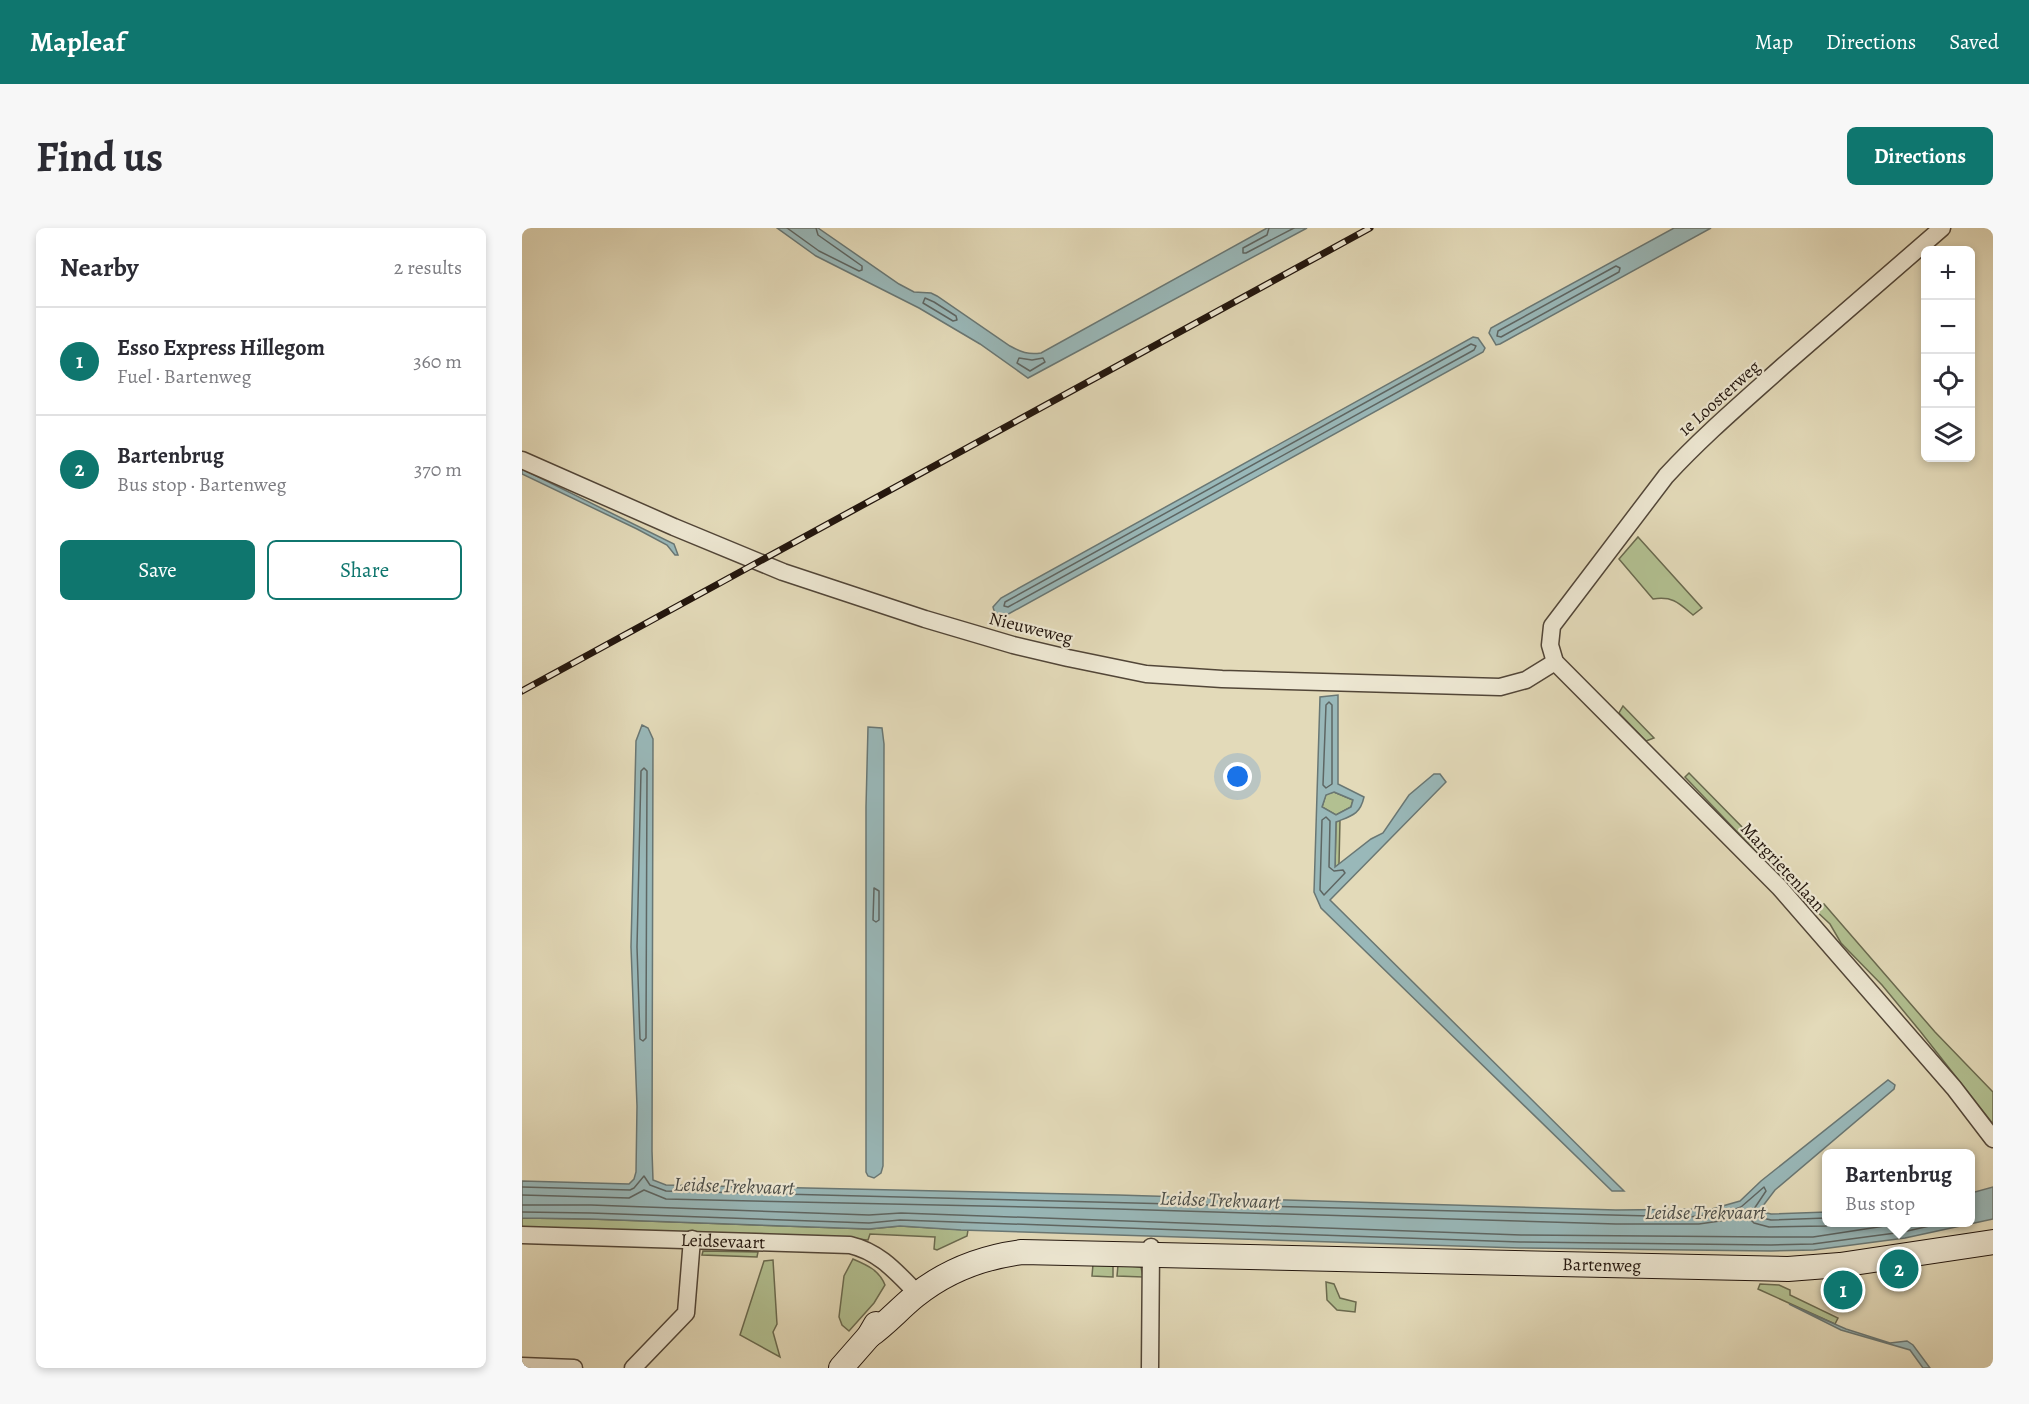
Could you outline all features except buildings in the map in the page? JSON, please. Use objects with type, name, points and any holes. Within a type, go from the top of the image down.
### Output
[{"type":"main road","name":"Bartenweg","points":[[1151,1252],[1185,1248],[1198,1250],[1207,1255],[1240,1257],[1788,1269],[1840,1265],[1993,1242]]},
{"type":"main road","points":[[841,1368],[869,1336],[882,1315],[914,1290],[932,1270],[970,1253],[1007,1245],[1038,1244],[1151,1252]]},
{"type":"street","name":"1e Loosterweg","points":[[1555,662],[1550,645],[1552,626],[1666,476],[1687,454],[1816,337],[1942,228]]},
{"type":"street","name":"Nieuweweg","points":[[522,460],[783,572],[966,632],[1146,674],[1258,680],[1500,687],[1526,680],[1555,662]]},
{"type":"street","name":"Margrietenlaan","points":[[1555,662],[1779,887],[1954,1088],[1993,1139]]},
{"type":"street","name":"Leidsevaart","points":[[522,1235],[657,1240],[692,1239],[857,1247],[886,1262],[914,1290]]},
{"type":"street","points":[[633,1368],[686,1313],[692,1239]]},
{"type":"street","points":[[1150,1368],[1151,1252]]},
{"type":"street","points":[[522,1366],[574,1368]]},
{"type":"green space","points":[[1638,537],[1702,608],[1693,615],[1675,601],[1653,599],[1619,559]]},
{"type":"green space","points":[[1623,706],[1654,738],[1646,741],[1619,713]]},
{"type":"green space","points":[[1689,773],[1804,890],[1797,895],[1685,777]]},
{"type":"green space","points":[[1334,792],[1353,800],[1351,807],[1336,815],[1322,807],[1326,794]]},
{"type":"green space","points":[[1340,820],[1339,864],[1335,868],[1336,822]]},
{"type":"green space","points":[[1824,904],[1935,1032],[1993,1092],[1993,1124],[1882,985],[1841,943],[1830,924],[1814,909]]},
{"type":"green space","points":[[522,1218],[869,1229],[900,1226],[968,1230],[967,1236],[937,1250],[934,1249],[935,1237],[870,1234],[868,1240],[522,1228]]},
{"type":"green space","points":[[703,1251],[758,1252],[757,1257],[702,1255]]},
{"type":"green space","points":[[853,1259],[876,1272],[885,1285],[874,1303],[849,1331],[842,1325],[839,1317],[844,1276]]},
{"type":"green space","points":[[773,1260],[777,1324],[773,1332],[780,1357],[740,1335],[764,1261]]},
{"type":"green space","points":[[1093,1264],[1113,1265],[1113,1277],[1092,1276]]},
{"type":"green space","points":[[1118,1265],[1141,1267],[1143,1277],[1117,1276]]},
{"type":"green space","points":[[1326,1282],[1334,1284],[1340,1298],[1356,1302],[1355,1312],[1337,1310],[1327,1300]]},
{"type":"green space","points":[[1760,1284],[1779,1285],[1790,1290],[1790,1295],[1838,1318],[1835,1324],[1758,1289]]},
{"type":"water","points":[[777,228],[818,228],[899,284],[914,292],[931,293],[937,296],[1010,346],[1032,354],[1041,353],[1267,228],[1307,228],[1028,378],[980,344],[919,308],[816,256]]},
{"type":"water","points":[[1674,228],[1711,228],[1496,345],[1489,333],[1491,328]]},
{"type":"water","points":[[1473,337],[1478,338],[1485,348],[1483,352],[1003,617],[996,618],[993,607],[1001,598]]},
{"type":"water","points":[[522,469],[674,544],[678,555],[675,555],[667,545],[637,529],[522,474]]},
{"type":"water","points":[[1338,695],[1338,784],[1364,797],[1357,811],[1336,822],[1335,867],[1371,839],[1383,833],[1409,795],[1434,774],[1440,774],[1446,782],[1330,900],[1624,1191],[1612,1191],[1321,908],[1314,892],[1320,697]],"holes":[[[1334,792],[1353,800],[1351,807],[1336,815],[1322,807],[1326,795]]]},
{"type":"water","name":"Leidse Trekvaart","points":[[642,725],[648,728],[653,739],[653,1180],[666,1185],[1118,1195],[1616,1210],[1712,1209],[1740,1201],[1761,1181],[1888,1080],[1895,1085],[1894,1089],[1775,1190],[1759,1211],[1771,1214],[1822,1212],[1822,1227],[1956,1227],[1905,1238],[1814,1250],[1771,1251],[1520,1248],[961,1230],[900,1226],[869,1229],[522,1218],[522,1181],[629,1184],[636,1172],[637,1106],[631,947],[636,741]]},
{"type":"water","points":[[868,727],[882,728],[884,744],[883,1166],[881,1173],[874,1178],[868,1176],[866,1172]]},
{"type":"water","points":[[1993,1187],[1993,1219],[1975,1223],[1975,1192]]},
{"type":"water","points":[[1789,1304],[1846,1329],[1890,1343],[1907,1341],[1913,1345],[1930,1368],[1923,1368],[1910,1350],[1841,1330]]},
{"type":"railway","points":[[522,691],[1370,228]]},
{"type":"place","name":"Bartenbrug","points":[[1899,1269]]},
{"type":"place","name":"Esso Express Hillegom","points":[[1843,1290]]}]
